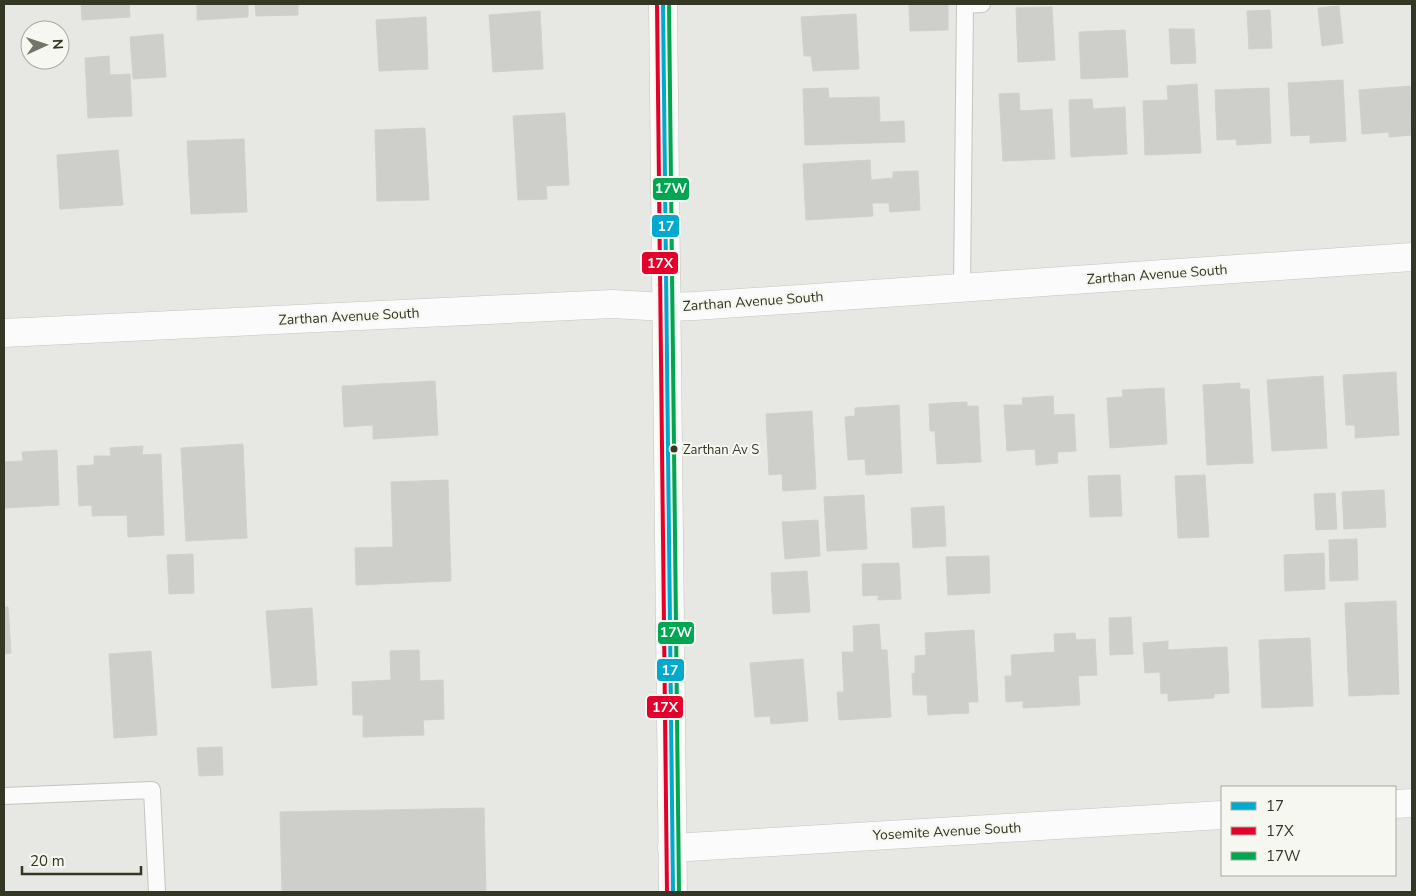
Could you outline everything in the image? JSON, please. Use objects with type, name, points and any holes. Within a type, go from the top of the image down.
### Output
[{"type":"street","points":[[663,4],[673,892]]},
{"type":"street","name":"Zarthan Avenue South","points":[[4,333],[612,304],[666,307],[1412,257]]},
{"type":"street","points":[[1396,804],[1412,803]]},
{"type":"street","name":"Yosemite Avenue South","points":[[672,848],[1221,815]]},
{"type":"lane","points":[[962,288],[965,4],[982,4]]},
{"type":"lane","points":[[4,796],[152,790],[157,892]]},
{"type":"building","points":[[81,4],[129,4],[130,17],[82,20]]},
{"type":"building","points":[[197,4],[248,4],[248,17],[197,20]]},
{"type":"building","points":[[255,4],[298,4],[298,15],[256,16]]},
{"type":"building","points":[[909,4],[948,4],[948,30],[910,31]]},
{"type":"building","points":[[1339,6],[1343,43],[1322,46],[1318,8]]},
{"type":"building","points":[[1052,7],[1055,60],[1018,62],[1016,8]]},
{"type":"building","points":[[1270,10],[1272,48],[1249,49],[1247,11]]},
{"type":"building","points":[[540,11],[543,69],[493,72],[489,15]]},
{"type":"building","points":[[856,14],[859,69],[813,71],[811,56],[804,56],[801,17]]},
{"type":"building","points":[[426,17],[428,69],[379,71],[376,20]]},
{"type":"building","points":[[1169,29],[1194,29],[1196,63],[1171,64]]},
{"type":"building","points":[[1125,30],[1128,77],[1081,79],[1079,32]]},
{"type":"building","points":[[163,34],[166,77],[133,79],[130,37]]},
{"type":"building","points":[[109,56],[110,75],[130,74],[132,116],[88,118],[85,58]]},
{"type":"building","points":[[1343,80],[1346,141],[1310,143],[1310,135],[1291,136],[1288,83]]},
{"type":"building","points":[[1197,84],[1201,153],[1145,155],[1143,101],[1168,100],[1167,86]]},
{"type":"building","points":[[1410,86],[1412,135],[1389,137],[1389,132],[1362,134],[1359,90]]},
{"type":"building","points":[[828,88],[829,98],[879,97],[880,122],[904,121],[905,142],[805,145],[803,89]]},
{"type":"building","points":[[1269,88],[1271,143],[1237,145],[1236,139],[1217,140],[1215,90]]},
{"type":"building","points":[[1019,93],[1020,111],[1052,109],[1055,159],[1003,161],[999,94]]},
{"type":"building","points":[[1092,99],[1093,109],[1125,107],[1127,154],[1071,157],[1069,100]]},
{"type":"building","points":[[565,113],[569,185],[546,186],[547,199],[518,200],[513,116]]},
{"type":"building","points":[[425,128],[429,200],[377,201],[375,130]]},
{"type":"building","points":[[244,139],[247,212],[191,214],[187,141]]},
{"type":"building","points":[[118,150],[123,205],[60,209],[57,155]]},
{"type":"building","points":[[870,160],[871,180],[893,178],[893,172],[918,171],[920,210],[890,212],[889,203],[872,203],[873,216],[806,220],[803,164]]},
{"type":"building","points":[[1396,372],[1399,435],[1355,438],[1355,425],[1346,425],[1343,375]]},
{"type":"building","points":[[1323,376],[1327,448],[1272,451],[1267,380]]},
{"type":"building","points":[[435,381],[438,435],[373,439],[373,425],[344,427],[342,386]]},
{"type":"building","points":[[1240,383],[1240,389],[1249,389],[1253,463],[1207,465],[1203,385]]},
{"type":"building","points":[[1164,388],[1167,444],[1110,448],[1107,398],[1123,397],[1122,390]]},
{"type":"building","points":[[1053,396],[1054,415],[1074,414],[1076,451],[1057,452],[1058,463],[1036,465],[1035,449],[1007,451],[1004,405],[1023,405],[1022,398]]},
{"type":"building","points":[[967,402],[967,406],[978,406],[981,462],[937,464],[935,431],[930,431],[929,404]]},
{"type":"building","points":[[899,405],[902,473],[866,475],[865,459],[848,460],[845,417],[855,416],[855,408]]},
{"type":"building","points":[[812,411],[816,489],[783,491],[782,474],[769,475],[766,414]]},
{"type":"building","points":[[243,444],[247,538],[186,541],[181,448]]},
{"type":"building","points":[[143,446],[142,455],[161,454],[164,535],[128,537],[127,515],[92,516],[92,505],[79,506],[77,466],[94,465],[94,456],[111,456],[110,448]]},
{"type":"building","points":[[57,450],[59,505],[4,508],[4,462],[23,461],[22,452]]},
{"type":"building","points":[[1120,475],[1122,516],[1090,517],[1088,476]]},
{"type":"building","points":[[1205,475],[1209,537],[1178,538],[1175,476]]},
{"type":"building","points":[[448,480],[451,581],[356,585],[355,548],[393,547],[391,482]]},
{"type":"building","points":[[1384,490],[1386,527],[1344,529],[1342,492]]},
{"type":"building","points":[[1335,493],[1337,529],[1316,530],[1314,494]]},
{"type":"building","points":[[864,495],[867,549],[827,551],[824,497]]},
{"type":"building","points":[[944,506],[946,546],[913,548],[911,508]]},
{"type":"building","points":[[818,520],[820,556],[785,559],[782,522]]},
{"type":"building","points":[[1357,539],[1358,580],[1330,581],[1329,540]]},
{"type":"building","points":[[1324,553],[1325,589],[1285,591],[1284,555]]},
{"type":"building","points":[[193,554],[194,593],[169,594],[167,555]]},
{"type":"building","points":[[989,556],[990,593],[948,595],[946,557]]},
{"type":"building","points":[[899,563],[901,599],[878,600],[878,595],[863,596],[862,564]]},
{"type":"building","points":[[807,571],[810,612],[773,614],[771,573]]},
{"type":"building","points":[[1396,601],[1399,694],[1349,696],[1345,603]]},
{"type":"building","points":[[4,607],[8,607],[11,653],[4,654]]},
{"type":"building","points":[[312,608],[317,685],[272,688],[266,611]]},
{"type":"building","points":[[1131,617],[1133,654],[1110,655],[1109,618]]},
{"type":"building","points":[[879,624],[881,650],[887,650],[891,717],[839,720],[837,692],[844,692],[842,652],[854,652],[853,626]]},
{"type":"building","points":[[974,630],[978,702],[968,702],[969,713],[928,715],[927,695],[913,695],[912,674],[915,673],[915,656],[926,655],[925,633]]},
{"type":"building","points":[[1075,633],[1076,640],[1095,639],[1097,675],[1078,676],[1080,705],[1023,708],[1023,701],[1006,702],[1005,676],[1012,676],[1011,655],[1055,652],[1054,634]]},
{"type":"building","points":[[1310,638],[1313,706],[1262,708],[1259,640]]},
{"type":"building","points":[[1168,641],[1168,650],[1227,647],[1229,693],[1214,694],[1214,698],[1168,701],[1168,693],[1161,694],[1160,672],[1145,673],[1143,643]]},
{"type":"building","points":[[419,650],[420,681],[443,680],[444,719],[423,720],[424,735],[363,737],[363,715],[353,715],[352,682],[391,680],[390,651]]},
{"type":"building","points":[[151,651],[157,735],[114,738],[109,654]]},
{"type":"building","points":[[803,659],[808,721],[771,724],[770,716],[755,717],[750,663]]},
{"type":"building","points":[[222,747],[223,775],[199,776],[197,748]]},
{"type":"building","points":[[484,808],[486,892],[282,892],[280,812]]},
{"type":"transit line","name":"17X","points":[[657,4],[667,892]]},
{"type":"transit line","name":"17","points":[[663,4],[673,892]]},
{"type":"transit line","name":"17W","points":[[669,4],[679,892]]},
{"type":"place","name":"Zarthan Av S","points":[[674,449]]}]
